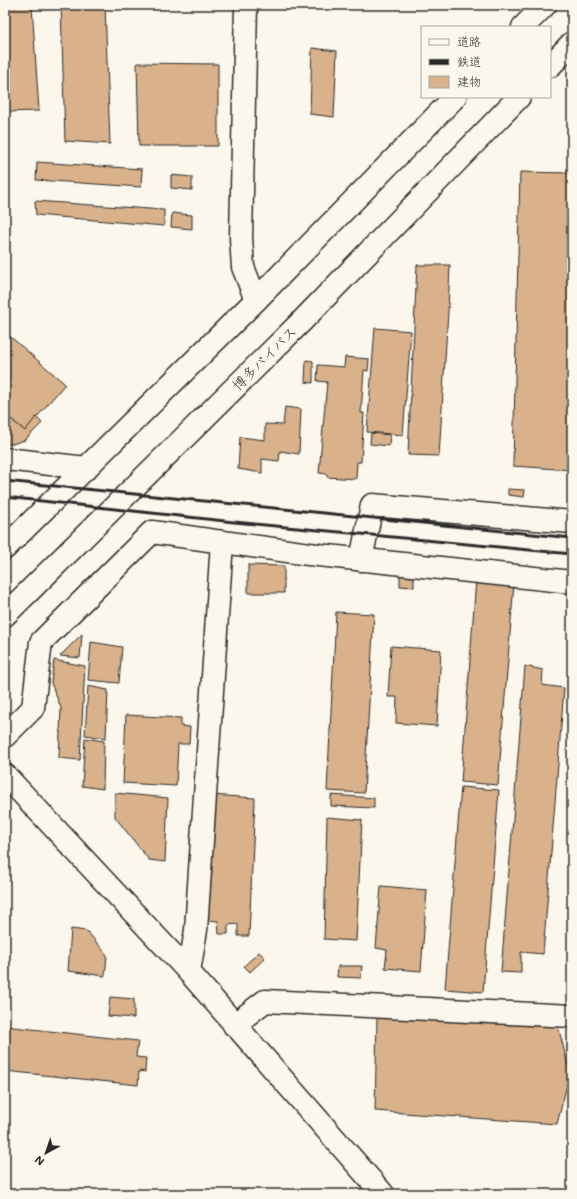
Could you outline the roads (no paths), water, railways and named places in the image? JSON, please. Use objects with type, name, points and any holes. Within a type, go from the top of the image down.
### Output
[{"type":"main road","points":[[246,5],[241,238],[243,267],[256,300]]},
{"type":"main road","points":[[524,26],[545,5]]},
{"type":"main road","points":[[551,65],[572,43]]},
{"type":"main road","points":[[5,548],[256,300],[454,98]]},
{"type":"main road","name":"博多バイパス","points":[[5,615],[302,320],[518,98]]},
{"type":"main road","points":[[5,459],[87,468]]},
{"type":"main road","points":[[361,560],[372,505],[572,522]]},
{"type":"main road","points":[[5,736],[33,708],[41,642],[152,532],[361,560],[572,582]]},
{"type":"main road","points":[[189,972],[196,930],[222,542]]},
{"type":"main road","points":[[5,775],[189,972],[383,1194]]},
{"type":"main road","points":[[234,1025],[265,1001],[572,1016]]},
{"type":"railway","points":[[5,481],[572,538]]},
{"type":"railway","points":[[5,497],[234,522],[572,554]]}]
